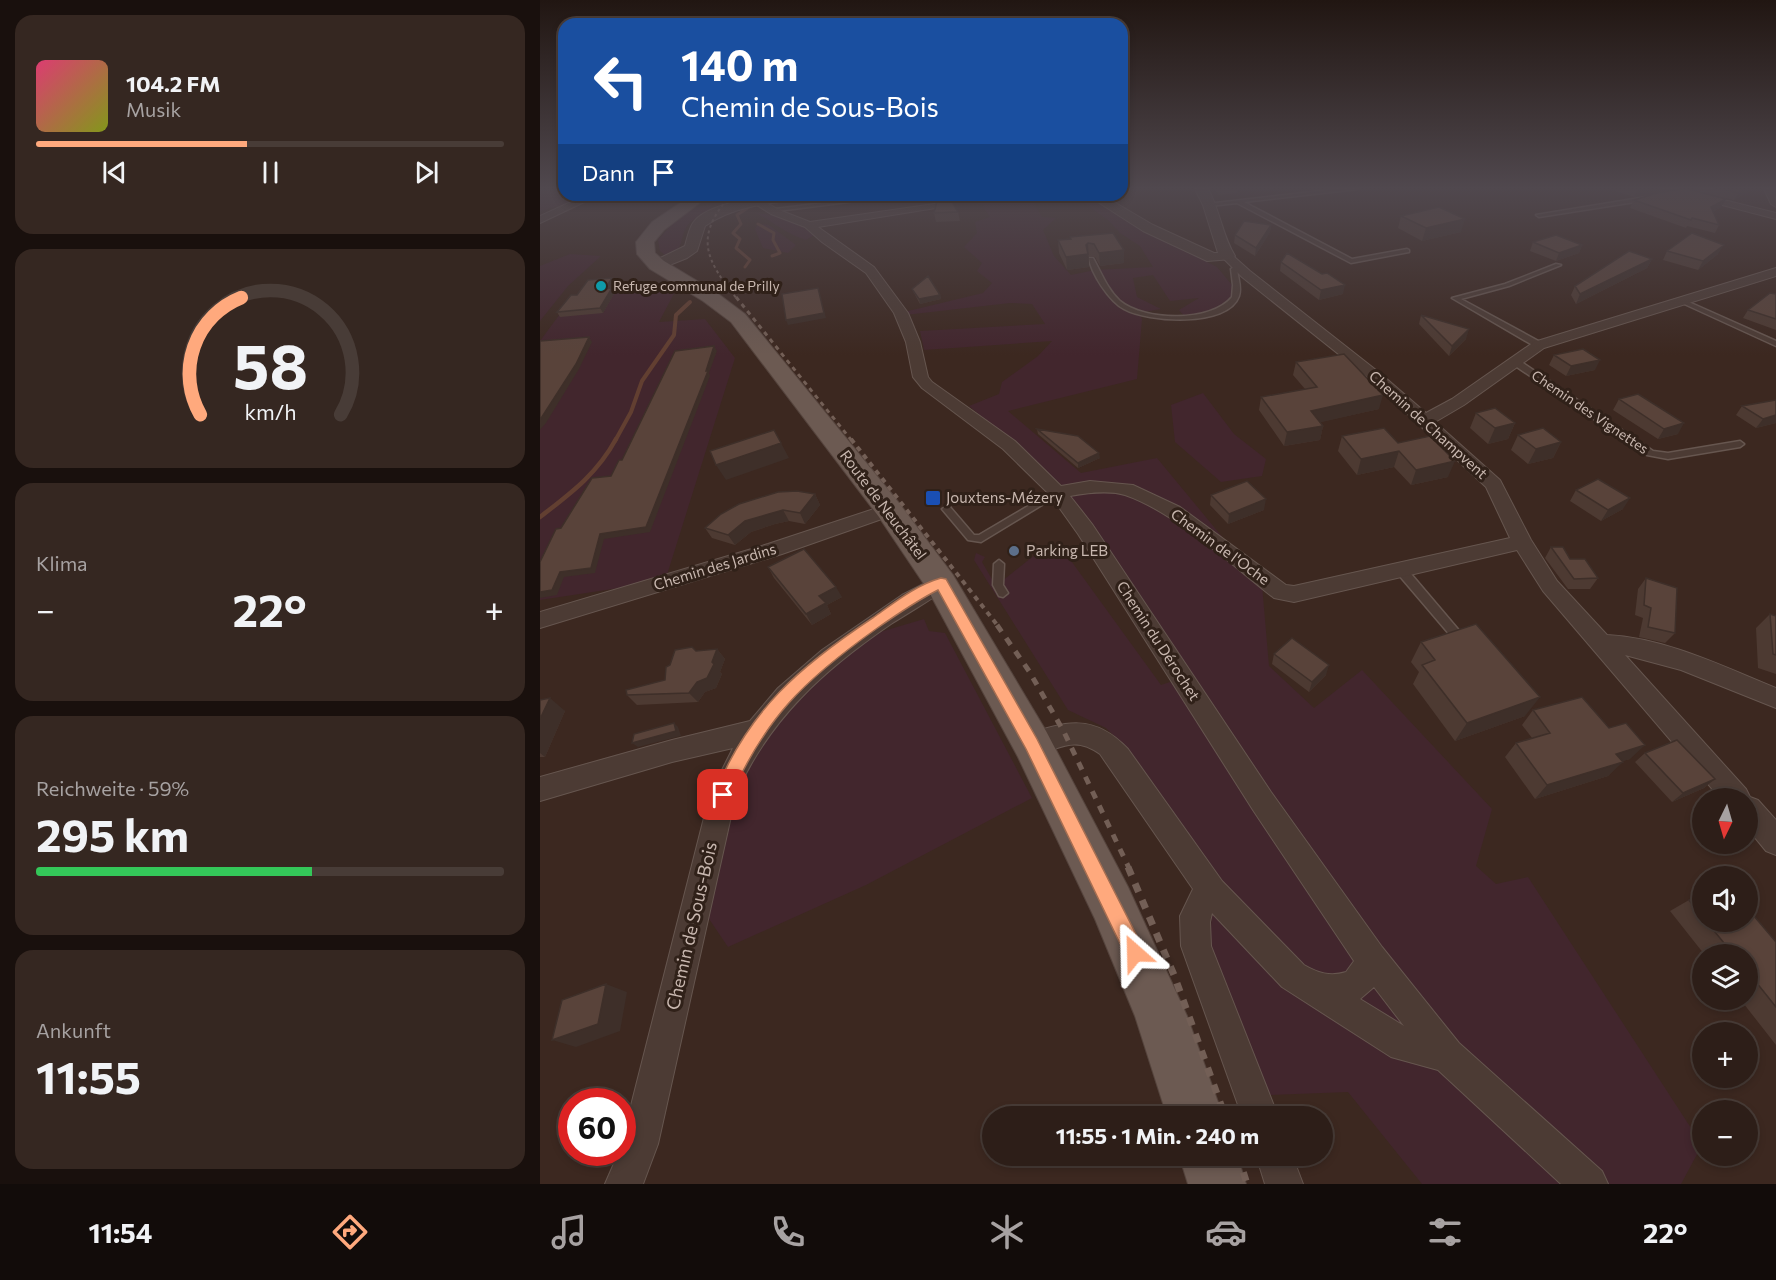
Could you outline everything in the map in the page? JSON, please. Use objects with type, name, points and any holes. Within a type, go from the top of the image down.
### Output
[{"type":"main road","points":[[645,244],[646,254],[657,265]]},
{"type":"main road","name":"Route de Neuchâtel","points":[[657,265],[710,297],[738,318],[889,510],[941,582],[1032,744],[1135,953],[1161,1016],[1192,1106]]},
{"type":"main road","points":[[1211,1166],[1217,1184]]},
{"type":"street","points":[[657,265],[682,255],[692,248],[693,244]]},
{"type":"street","name":"Chemin du Dérochet","points":[[832,244],[870,270],[884,287],[901,313],[913,342],[921,377],[927,385],[970,414],[1008,445],[1057,492],[1092,539],[1262,801],[1371,958],[1447,1056],[1589,1184]]},
{"type":"street","points":[[1185,244],[1230,264]]},
{"type":"street","name":"Chemin de Champvent","points":[[1221,244],[1230,264],[1376,377],[1494,484],[1522,542],[1550,586],[1728,788]]},
{"type":"street","name":"Chemin des Vignettes","points":[[1424,420],[1458,402],[1539,345],[1776,272]]},
{"type":"street","name":"Chemin de l'Oche","points":[[1057,492],[1090,487],[1126,489],[1173,511],[1281,592],[1294,594],[1522,542]]},
{"type":"street","name":"Chemin des Jardins","points":[[540,620],[775,549],[889,510]]},
{"type":"street","name":"Chemin de Sous-Bois","points":[[624,1184],[640,1144],[723,795],[731,775],[756,731],[777,704],[802,678],[849,641],[917,594],[941,582]]},
{"type":"street","points":[[1600,644],[1620,644],[1651,651],[1776,698]]},
{"type":"street","points":[[540,789],[672,751],[756,731]]},
{"type":"street","points":[[1032,744],[1064,732],[1088,734],[1106,743],[1119,757],[1212,891],[1293,976],[1402,1045],[1447,1056]]},
{"type":"street","points":[[1758,820],[1776,841]]},
{"type":"street","points":[[1212,891],[1198,906],[1193,922],[1196,946],[1256,1106]]},
{"type":"street","points":[[1313,989],[1337,991],[1352,988],[1366,975],[1371,958]]},
{"type":"street","points":[[1278,1166],[1284,1184]]},
{"type":"lane","points":[[1319,244],[1351,261],[1407,251]]},
{"type":"lane","points":[[1090,259],[1108,293],[1126,308],[1153,316],[1170,317],[1206,315],[1221,310],[1233,301],[1237,291],[1230,264]]},
{"type":"lane","points":[[1539,345],[1455,298],[1507,285],[1558,265]]},
{"type":"lane","points":[[1682,301],[1776,344]]},
{"type":"lane","name":"Chemin des Vignettes","points":[[1514,361],[1650,453],[1668,456],[1740,444]]},
{"type":"lane","points":[[947,509],[971,538],[981,539],[1057,492]]},
{"type":"lane","points":[[999,564],[998,585],[1003,593]]},
{"type":"lane","points":[[1402,571],[1458,637],[1437,646]]},
{"type":"shaded area","points":[[659,244],[680,244],[676,251],[671,253],[665,255],[660,251]]},
{"type":"shaded area","points":[[761,244],[796,245],[788,253],[763,248]]},
{"type":"shaded area","points":[[967,244],[1049,244],[1054,256],[1071,275],[1095,270],[1153,267],[1137,244],[1172,244],[1217,267],[1237,291],[1233,298],[1222,307],[1209,313],[1186,318],[1179,310],[1199,298],[1170,301],[1153,275],[1133,278],[1137,297],[1161,309],[1139,313],[1142,319],[1137,379],[1008,411],[1081,473],[1157,458],[1262,585],[1269,666],[1314,708],[1362,670],[1492,809],[1476,866],[1496,884],[1528,877],[1692,1130],[1692,1164],[1681,1184],[1422,1184],[1348,1092],[1268,1095],[1209,969],[1213,888],[1132,754],[1106,728],[1068,710],[974,560],[976,553],[985,557],[982,562],[996,586],[1047,545],[1069,558],[1161,685],[1170,682],[1182,690],[1063,486],[969,406],[999,394],[1002,382],[1038,356],[1052,341],[924,350],[920,331],[1045,324],[1032,304],[1010,303],[905,315],[904,312],[983,293],[992,283],[977,271],[982,263],[964,247]]},
{"type":"shaded area","points":[[570,254],[601,256],[568,286],[540,321],[540,266]]},
{"type":"shaded area","points":[[678,286],[659,322],[705,319],[735,358],[666,578],[623,591],[619,588],[540,600],[540,341],[574,295]]},
{"type":"shaded area","points":[[1203,393],[1234,434],[1266,459],[1262,476],[1221,482],[1175,442],[1171,405]]},
{"type":"shaded area","points":[[924,619],[929,631],[945,633],[1032,798],[866,885],[728,947],[705,913],[748,754],[794,695],[870,635]]},
{"type":"building","points":[[1060,244],[1087,244],[1088,254],[1066,257]]},
{"type":"building","points":[[1094,244],[1120,244],[1124,250],[1099,253]]},
{"type":"building","points":[[1538,244],[1582,245],[1559,253]]},
{"type":"building","points":[[1676,244],[1724,245],[1703,261],[1667,251]]},
{"type":"building","points":[[1629,251],[1652,259],[1580,294],[1575,286]]},
{"type":"building","points":[[1287,253],[1322,274],[1327,273],[1345,285],[1321,290],[1281,262]]},
{"type":"building","points":[[928,276],[940,295],[919,299],[912,289]]},
{"type":"building","points":[[612,278],[605,289],[612,288],[600,308],[557,312],[571,295],[577,295],[588,280]]},
{"type":"building","points":[[818,288],[824,313],[786,320],[782,294]]},
{"type":"building","points":[[1770,293],[1776,294],[1776,319],[1748,310]]},
{"type":"building","points":[[1421,315],[1469,329],[1452,346]]},
{"type":"building","points":[[589,337],[576,364],[540,420],[540,341]]},
{"type":"building","points":[[714,346],[706,371],[708,371],[646,527],[600,534],[591,568],[560,572],[552,590],[540,592],[540,562],[556,529],[561,528],[592,478],[611,476],[619,460],[622,460],[675,351]]},
{"type":"building","points":[[1583,349],[1600,360],[1571,366],[1554,355]]},
{"type":"building","points":[[1344,354],[1383,395],[1311,411],[1323,426],[1287,432],[1261,397],[1317,387],[1296,362]]},
{"type":"building","points":[[1638,394],[1684,423],[1664,429],[1619,399]]},
{"type":"building","points":[[1776,400],[1776,415],[1763,419],[1742,406]]},
{"type":"building","points":[[1495,408],[1515,423],[1495,428],[1476,413]]},
{"type":"building","points":[[1384,428],[1398,443],[1430,436],[1455,461],[1416,470],[1399,451],[1361,459],[1342,436]]},
{"type":"building","points":[[1543,428],[1561,442],[1536,449],[1518,435]]},
{"type":"building","points":[[1037,429],[1078,436],[1099,453],[1078,463]]},
{"type":"building","points":[[774,430],[781,443],[716,465],[710,451]]},
{"type":"building","points":[[1598,479],[1630,498],[1608,510],[1576,490]]},
{"type":"building","points":[[1247,481],[1266,499],[1229,514],[1211,495]]},
{"type":"building","points":[[797,491],[815,494],[800,513],[783,510],[745,521],[728,535],[705,528],[721,514],[739,504],[778,492]]},
{"type":"building","points":[[1551,547],[1563,547],[1570,559],[1585,559],[1598,578],[1574,579]]},
{"type":"building","points":[[804,549],[836,587],[819,596],[826,603],[806,614],[768,567]]},
{"type":"building","points":[[1646,578],[1677,588],[1675,633],[1648,627],[1651,608],[1644,605]]},
{"type":"building","points":[[1770,614],[1776,616],[1776,655],[1773,654]]},
{"type":"building","points":[[1476,624],[1540,697],[1467,723],[1422,665],[1435,660],[1421,642]]},
{"type":"building","points":[[1292,638],[1329,665],[1312,682],[1274,654]]},
{"type":"building","points":[[692,647],[696,651],[717,649],[712,662],[714,664],[707,678],[697,682],[689,693],[627,695],[626,690],[665,680],[666,667],[670,665],[675,650]]},
{"type":"building","points":[[1582,697],[1609,728],[1626,723],[1645,745],[1616,754],[1623,762],[1547,785],[1516,743],[1550,733],[1533,710]]},
{"type":"building","points":[[550,698],[540,719],[540,700]]},
{"type":"building","points":[[674,723],[676,731],[632,743],[634,734]]},
{"type":"building","points":[[1677,740],[1715,779],[1683,793],[1645,753]]},
{"type":"building","points":[[1758,921],[1776,942],[1776,1007],[1758,984],[1758,944],[1725,944],[1715,932],[1758,932]]},
{"type":"building","points":[[606,984],[598,1024],[552,1040],[562,1000]]},
{"type":"waterway","points":[[738,244],[736,248],[750,260],[745,267]]},
{"type":"waterway","points":[[772,256],[780,253],[775,244]]},
{"type":"waterway","points":[[615,441],[631,412],[642,381],[674,335],[676,315],[690,302]]},
{"type":"waterway","points":[[540,517],[592,473],[616,439]]},
{"type":"railway","points":[[708,244],[711,260],[737,299]]},
{"type":"railway","points":[[736,297],[852,441]]},
{"type":"railway","points":[[851,439],[998,626]]},
{"type":"railway","points":[[997,625],[1029,671],[1064,732],[1129,868]]},
{"type":"railway","points":[[1128,867],[1174,975],[1221,1106]]},
{"type":"railway","points":[[1241,1166],[1247,1184]]},
{"type":"place","name":"Refuge communal de Prilly","points":[[601,286]]},
{"type":"place","name":"Jouxtens-Mézery","points":[[933,498]]},
{"type":"place","name":"Parking LEB","points":[[1014,551]]},
{"type":"route","points":[[723,795],[731,775],[756,731],[777,704],[802,678],[849,641],[917,594],[941,582],[1032,744],[1135,953]]}]
